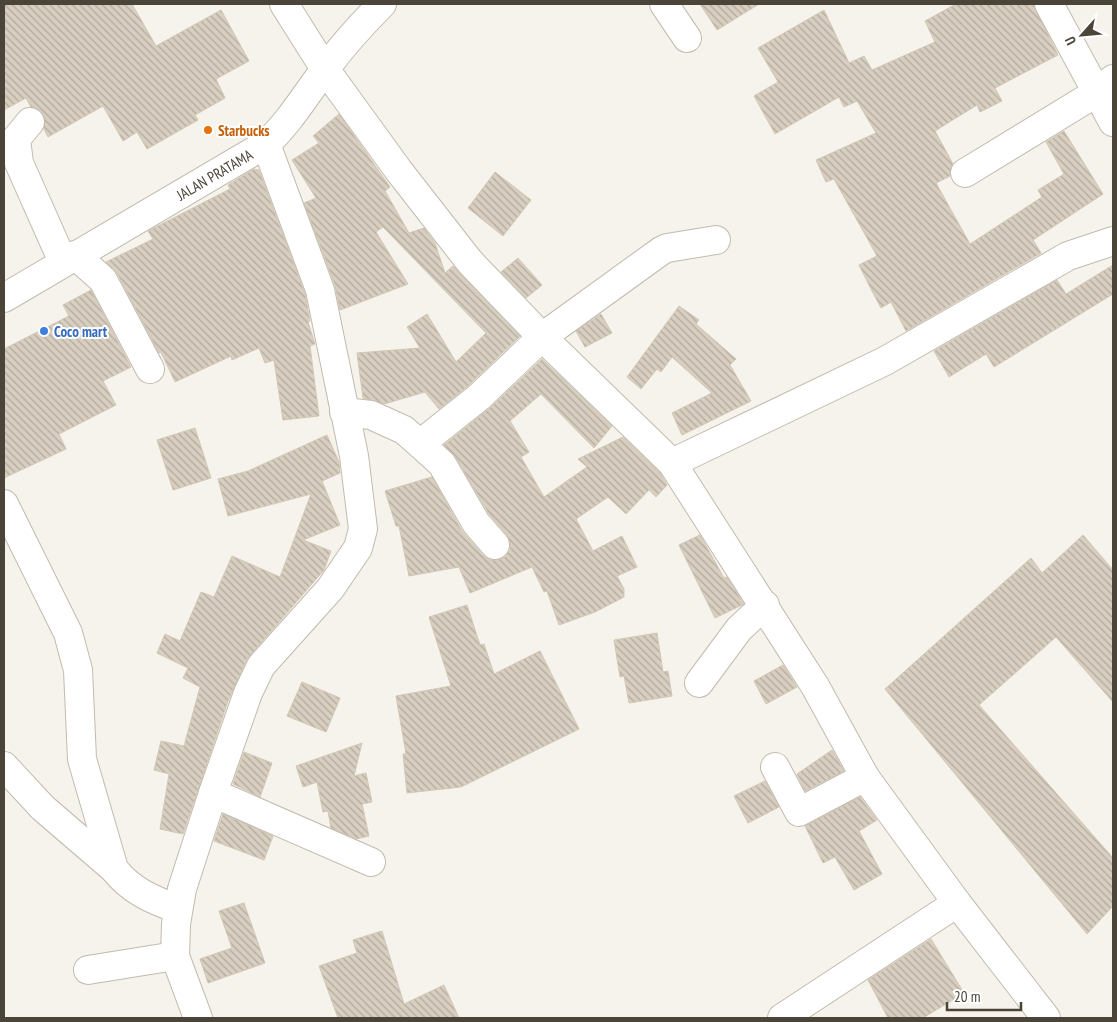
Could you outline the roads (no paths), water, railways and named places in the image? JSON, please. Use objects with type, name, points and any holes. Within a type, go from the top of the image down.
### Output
[{"type":"street","points":[[284,4],[325,69],[399,171],[470,262],[542,337],[672,463],[766,606],[815,686],[865,777],[957,902],[1046,1018]]},
{"type":"street","points":[[664,4],[687,38]]},
{"type":"street","points":[[1049,4],[1105,86],[1113,122]]},
{"type":"street","name":"JALAN PRATAMA","points":[[4,298],[69,258],[266,144],[292,116],[325,69],[377,6]]},
{"type":"street","points":[[965,173],[1105,86]]},
{"type":"street","points":[[30,122],[16,139],[19,163],[69,258],[103,280],[150,369]]},
{"type":"street","points":[[198,1018],[175,956],[178,909],[213,793],[248,693],[261,666],[330,589],[362,540],[363,529],[354,456],[320,290],[266,144]]},
{"type":"street","points":[[420,444],[479,397],[542,337],[664,249],[716,240]]},
{"type":"street","points":[[672,463],[885,361],[1068,256],[1113,241]]},
{"type":"street","points":[[344,412],[371,414],[404,430],[420,444],[442,464],[476,523],[495,545]]},
{"type":"street","points":[[4,504],[68,632],[78,670],[82,759],[114,869]]},
{"type":"street","points":[[699,683],[739,629],[766,606]]},
{"type":"street","points":[[4,766],[42,808],[146,898],[178,909]]},
{"type":"street","points":[[775,768],[799,812],[865,777]]},
{"type":"street","points":[[213,793],[370,862]]},
{"type":"street","points":[[782,1018],[957,902]]},
{"type":"street","points":[[88,970],[175,956]]},
{"type":"place","name":"Starbucks","points":[[208,130]]},
{"type":"place","name":"Coco mart","points":[[44,331]]}]
